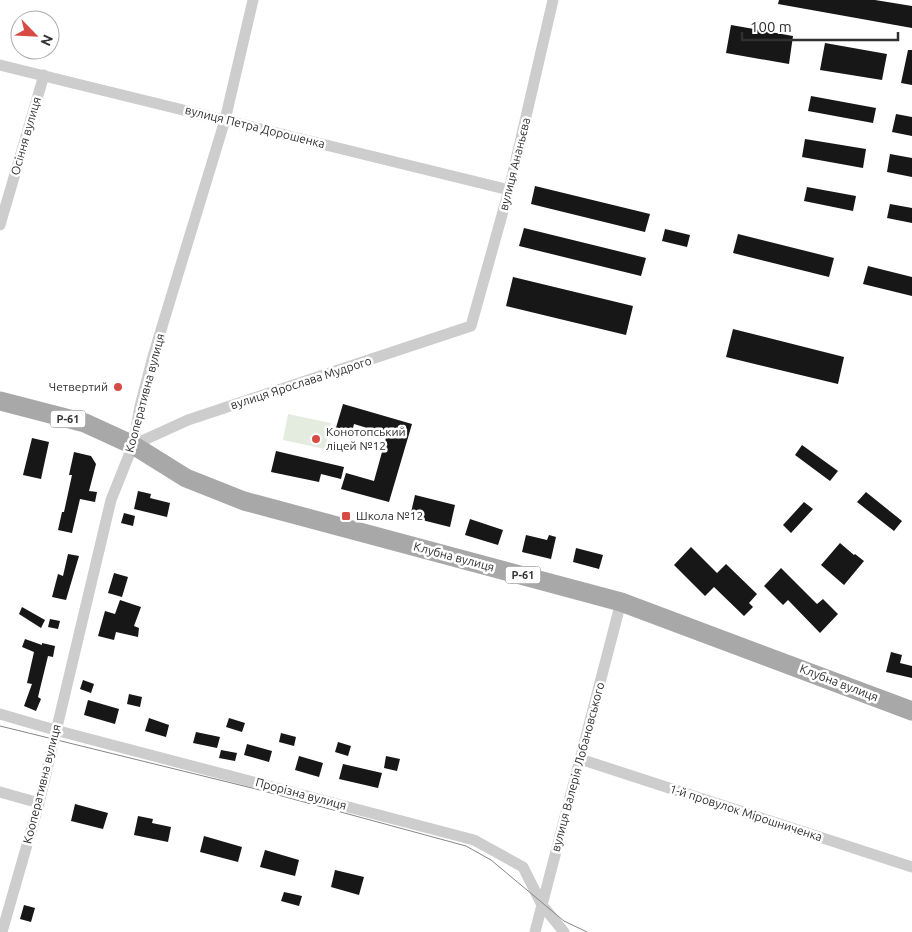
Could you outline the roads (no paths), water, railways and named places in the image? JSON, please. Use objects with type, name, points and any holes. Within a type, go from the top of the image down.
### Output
[{"type":"main road","name":"Клубна вулиця","points":[[0,401],[85,423],[133,446],[186,478],[244,501],[621,602],[912,711]]},
{"type":"street","name":"Кооперативна вулиця","points":[[2,932],[39,803],[111,500],[133,446],[140,406],[154,354],[225,120],[252,0]]},
{"type":"street","name":"вулиця Ананьєва","points":[[471,326],[510,190],[553,0]]},
{"type":"street","name":"вулиця Петра Дорошенка","points":[[0,65],[510,190]]},
{"type":"street","name":"Осіння вулиця","points":[[0,226],[44,75]]},
{"type":"street","name":"вулиця Ярослава Мудрого","points":[[133,446],[188,420],[471,326]]},
{"type":"street","name":"вулиця Валерія Лобановського","points":[[536,932],[621,602]]},
{"type":"street","name":"Прорізна вулиця","points":[[0,714],[474,840],[522,867],[542,905],[564,932]]},
{"type":"street","name":"1-й провулок Мірошниченка","points":[[580,759],[912,867]]},
{"type":"street","points":[[0,792],[39,803]]},
{"type":"tram line","points":[[0,726],[256,789],[466,846],[491,860],[564,921],[587,932]]},
{"type":"place","name":"Четвертий","points":[[118,387]]},
{"type":"place","name":"Конотопський ліцей №12","points":[[316,439]]},
{"type":"place","name":"Школа №12","points":[[346,516]]}]
